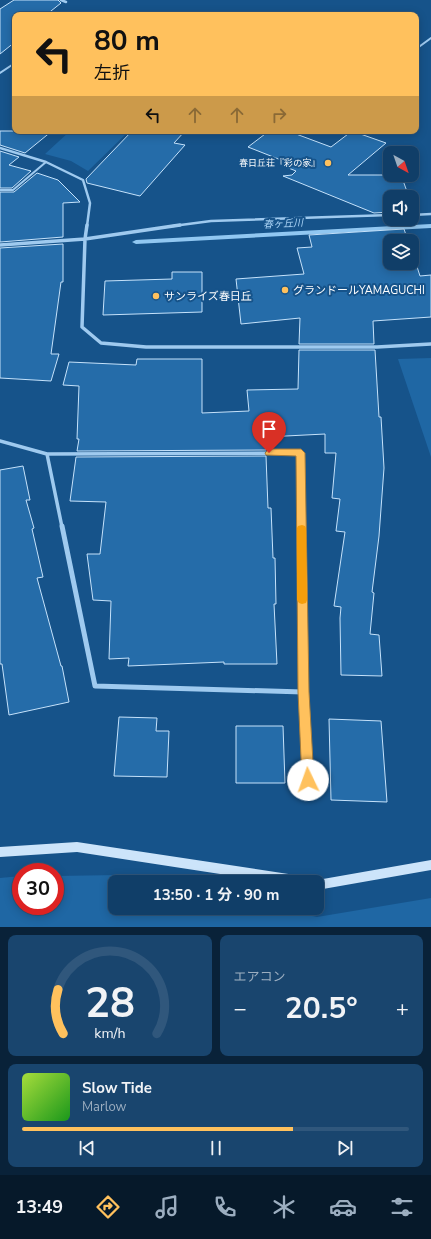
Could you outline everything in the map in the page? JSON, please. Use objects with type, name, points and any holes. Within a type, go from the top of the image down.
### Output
[{"type":"street","points":[[61,0],[66,2]]},
{"type":"street","points":[[0,148],[46,162],[83,180],[90,203],[85,239],[82,327],[101,343],[146,348],[377,347],[431,344]]},
{"type":"street","points":[[419,214],[431,214]]},
{"type":"street","points":[[0,244],[85,239],[212,221],[383,215]]},
{"type":"street","points":[[0,441],[47,454],[301,453],[303,692],[309,795]]},
{"type":"street","points":[[47,454],[95,686],[303,692]]},
{"type":"street","points":[[0,852],[77,847],[262,875]]},
{"type":"street","points":[[324,884],[431,865]]},
{"type":"lane","points":[[419,47],[431,38]]},
{"type":"lane","points":[[0,73],[12,65]]},
{"type":"lane","points":[[0,190],[13,190],[46,162]]},
{"type":"shaded area","points":[[67,134],[126,134],[88,171],[71,161],[45,154]]},
{"type":"shaded area","points":[[431,358],[431,457],[398,359]]},
{"type":"shaded area","points":[[108,875],[108,915],[308,915],[317,917],[431,898],[431,927],[0,927],[0,878],[12,877],[12,915],[64,915],[64,876]]},
{"type":"building","points":[[14,0],[58,0],[61,3],[50,12],[12,12],[12,44],[0,54],[0,9]]},
{"type":"building","points":[[0,131],[12,131],[12,134],[48,134],[25,153],[0,145]]},
{"type":"building","points":[[129,134],[182,134],[174,143],[185,145],[140,196],[87,183],[86,179]]},
{"type":"building","name":"春日丘荘『彩の家』","points":[[265,134],[296,134],[331,147],[348,134],[360,134],[386,143],[348,175],[383,175],[383,182],[404,182],[406,190],[383,190],[383,212],[374,213],[283,176],[292,175],[296,171],[281,165],[286,162],[248,147]]},
{"type":"building","points":[[0,151],[19,157],[9,165],[31,171],[12,188],[0,188]]},
{"type":"building","points":[[37,173],[58,180],[80,202],[63,203],[63,237],[0,242],[0,192],[14,192]]},
{"type":"building","points":[[404,229],[406,234],[383,234],[383,270],[418,270],[420,276],[431,275],[431,317],[373,321],[374,344],[299,344],[300,318],[241,324],[236,279],[304,274],[297,248],[312,247],[309,235]]},
{"type":"building","points":[[63,244],[63,282],[61,282],[51,354],[59,354],[51,381],[0,378],[0,248]]},
{"type":"building","name":"サンライズ春日丘","points":[[172,272],[202,272],[202,312],[103,315],[105,281],[172,279]]},
{"type":"building","points":[[299,350],[375,350],[384,468],[379,536],[372,592],[374,593],[370,634],[379,635],[382,676],[341,675],[341,607],[334,606],[345,532],[336,531],[340,499],[332,498],[336,453],[325,453],[325,434],[266,437],[266,450],[77,451],[79,439],[77,439],[79,386],[63,385],[69,362],[136,365],[137,359],[202,359],[202,413],[249,411],[247,390],[298,389]]},
{"type":"building","points":[[266,456],[268,508],[271,508],[273,558],[275,558],[276,604],[274,604],[277,664],[224,664],[224,662],[128,666],[129,658],[109,659],[111,601],[93,600],[87,554],[100,554],[106,502],[70,501],[76,457]]},
{"type":"building","points":[[23,466],[30,500],[26,500],[34,528],[32,529],[43,577],[37,578],[62,666],[69,702],[9,715],[2,664],[0,664],[0,470]]},
{"type":"building","points":[[119,717],[157,718],[156,731],[169,731],[167,777],[114,776]]},
{"type":"building","points":[[329,719],[381,721],[387,802],[331,800]]},
{"type":"building","points":[[236,726],[283,726],[285,783],[236,783]]},
{"type":"waterway","name":"春ヶ丘川","points":[[136,242],[431,226]]},
{"type":"slow traffic","points":[[302,528],[302,600]]},
{"type":"place","name":"春日丘荘『彩の家』","points":[[328,163]]},
{"type":"place","name":"グランドールYAMAGUCHI","points":[[285,290]]},
{"type":"place","name":"サンライズ春日丘","points":[[156,296]]},
{"type":"route","points":[[269,453],[301,453],[303,692],[308,780]]}]
